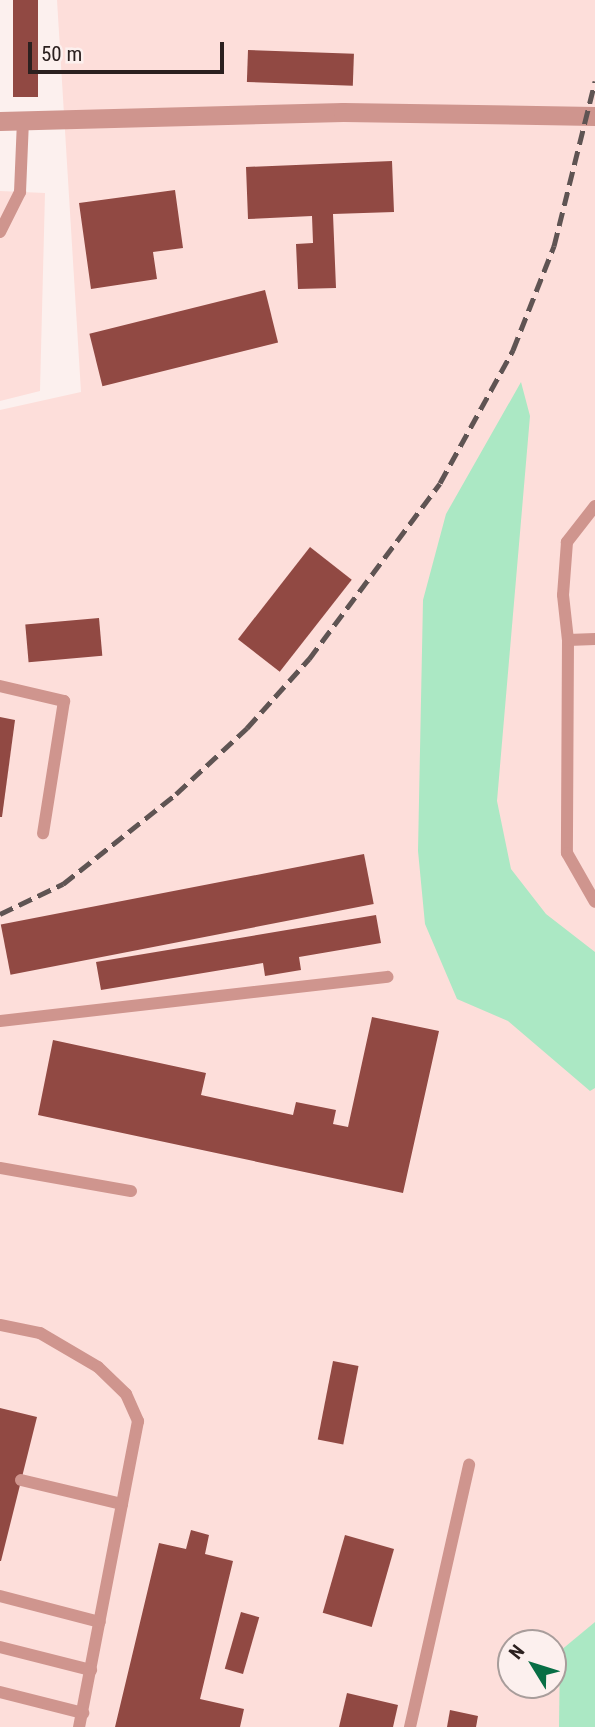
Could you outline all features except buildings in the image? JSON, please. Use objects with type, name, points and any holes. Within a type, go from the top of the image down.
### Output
[{"type":"street","points":[[0,121],[343,112],[595,116]]},
{"type":"lane","points":[[0,233],[20,192],[23,120]]},
{"type":"lane","points":[[595,506],[567,542],[563,595],[568,640],[567,853],[595,902]]},
{"type":"lane","points":[[568,640],[595,639]]},
{"type":"lane","points":[[0,686],[64,701],[43,833]]},
{"type":"lane","points":[[0,1021],[388,977]]},
{"type":"lane","points":[[0,1168],[131,1191]]},
{"type":"lane","points":[[0,1325],[40,1333],[98,1367],[126,1394],[138,1421],[79,1727]]},
{"type":"lane","points":[[410,1727],[469,1465]]},
{"type":"lane","points":[[21,1480],[122,1504]]},
{"type":"lane","points":[[0,1596],[100,1622]]},
{"type":"lane","points":[[0,1647],[91,1670]]},
{"type":"lane","points":[[0,1692],[83,1713]]},
{"type":"shaded area","points":[[57,0],[595,0],[595,1727],[0,1727],[0,410],[81,392]]},
{"type":"shaded area","points":[[0,191],[45,193],[40,391],[0,401]]},
{"type":"green space","points":[[521,382],[530,416],[497,801],[511,869],[546,914],[595,952],[595,1088],[590,1091],[508,1021],[457,999],[425,924],[418,851],[423,600],[446,514]]},
{"type":"green space","points":[[595,1622],[595,1727],[559,1727],[559,1699],[567,1699],[567,1645]]},
{"type":"railway","points":[[0,914],[63,884],[176,794],[247,728],[309,659],[440,483],[513,350],[554,246],[595,81]]}]
